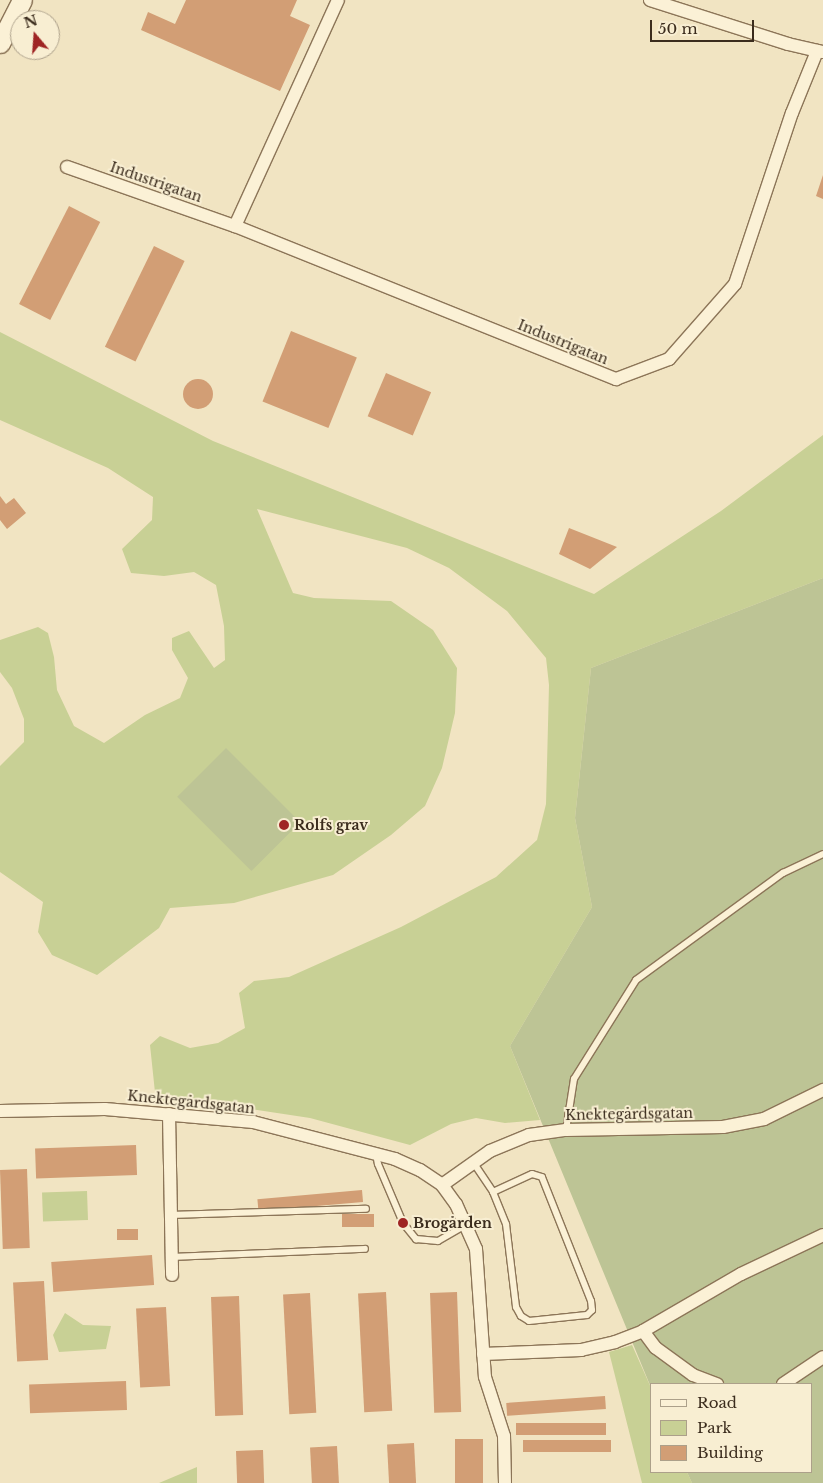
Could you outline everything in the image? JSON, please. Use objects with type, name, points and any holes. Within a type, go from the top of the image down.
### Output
[{"type":"main road","points":[[0,44],[22,0]]},
{"type":"street","points":[[235,226],[338,0]]},
{"type":"street","points":[[650,0],[820,51]]},
{"type":"street","name":"Industrigatan","points":[[67,167],[235,226],[616,379],[669,359],[735,284],[792,113],[820,51]]},
{"type":"street","name":"Knektegårdsgatan","points":[[442,1185],[473,1162],[510,1141],[530,1135],[566,1130],[723,1128],[764,1119],[823,1090]]},
{"type":"street","name":"Knektegårdsgatan","points":[[0,1111],[105,1108],[253,1122],[376,1153],[420,1170],[442,1185],[467,1224],[476,1249],[480,1276],[483,1354],[489,1395],[504,1436],[505,1483]]},
{"type":"street","points":[[168,1114],[172,1275]]},
{"type":"street","points":[[483,1354],[581,1350],[602,1346],[643,1331],[741,1274],[823,1235]]},
{"type":"street","points":[[643,1331],[656,1348],[693,1375],[714,1383]]},
{"type":"street","points":[[784,1383],[823,1356]]},
{"type":"lane","points":[[566,1130],[574,1079],[636,980],[783,873],[823,854]]},
{"type":"lane","points":[[376,1153],[378,1164],[403,1223],[416,1239],[438,1241],[467,1224]]},
{"type":"lane","points":[[473,1162],[493,1192],[511,1241],[516,1307],[521,1316],[529,1321],[587,1315],[592,1310],[591,1301],[542,1177],[532,1174],[493,1192]]},
{"type":"lane","points":[[170,1215],[366,1209]]},
{"type":"lane","points":[[171,1257],[365,1249]]},
{"type":"green space","points":[[0,332],[213,441],[594,594],[721,511],[823,435],[823,578],[591,668],[575,818],[592,907],[510,1046],[540,1120],[505,1123],[476,1118],[451,1124],[410,1145],[310,1118],[225,1105],[156,1102],[150,1045],[160,1036],[190,1048],[218,1043],[245,1028],[239,993],[254,981],[289,977],[401,927],[496,877],[537,840],[546,804],[549,685],[546,658],[507,611],[449,568],[407,548],[257,509],[293,593],[314,598],[391,601],[433,630],[457,668],[455,713],[442,768],[425,806],[391,835],[333,875],[234,903],[170,908],[159,928],[97,975],[52,955],[38,932],[43,902],[0,872],[0,766],[24,742],[24,719],[12,688],[0,672],[0,640],[38,627],[48,633],[54,657],[57,690],[74,726],[104,743],[145,715],[180,698],[188,678],[172,650],[172,638],[189,631],[214,668],[225,660],[224,626],[216,585],[194,572],[164,576],[131,573],[122,549],[152,520],[153,497],[108,468],[0,420]]},
{"type":"green space","points":[[823,578],[823,1483],[692,1483],[687,1473],[813,1473],[813,1383],[650,1383],[650,1385],[510,1046],[592,907],[575,818],[591,668]]},
{"type":"green space","points":[[226,748],[300,822],[251,871],[177,797]]},
{"type":"green space","points":[[87,1191],[88,1220],[43,1222],[42,1193]]},
{"type":"green space","points":[[65,1313],[83,1325],[111,1326],[106,1349],[59,1352],[53,1335]]},
{"type":"green space","points":[[632,1345],[650,1386],[650,1473],[687,1473],[692,1483],[642,1483],[609,1352]]},
{"type":"green space","points":[[197,1467],[197,1483],[159,1483]]},
{"type":"building","points":[[186,0],[297,0],[290,16],[310,25],[280,91],[141,30],[148,12],[175,24]]},
{"type":"building","points":[[823,175],[823,199],[816,196]]},
{"type":"building","points":[[69,206],[100,222],[50,320],[19,304]]},
{"type":"building","points":[[154,246],[185,261],[135,362],[105,347]]},
{"type":"building","points":[[291,331],[357,358],[328,428],[263,401]]},
{"type":"building","points":[[386,373],[431,392],[413,435],[368,416]]},
{"type":"building","points":[[198,379],[204,380],[212,388],[212,400],[204,408],[198,409],[192,408],[184,400],[183,394],[184,388],[192,380]]},
{"type":"building","points":[[0,496],[6,504],[14,498],[26,513],[7,529],[0,520]]},
{"type":"building","points":[[569,528],[617,547],[590,569],[559,554]]},
{"type":"building","points":[[136,1145],[137,1175],[36,1179],[35,1149]]},
{"type":"building","points":[[27,1169],[30,1248],[3,1249],[0,1170]]},
{"type":"building","points":[[362,1190],[363,1202],[258,1211],[257,1199]]},
{"type":"building","points":[[342,1214],[374,1214],[374,1227],[342,1227]]},
{"type":"building","points":[[117,1229],[138,1229],[138,1240],[117,1240]]},
{"type":"building","points":[[152,1255],[154,1285],[53,1292],[51,1262]]},
{"type":"building","points":[[44,1281],[48,1360],[17,1362],[13,1283]]},
{"type":"building","points":[[386,1292],[392,1411],[364,1412],[358,1293]]},
{"type":"building","points":[[457,1292],[461,1412],[434,1413],[430,1293]]},
{"type":"building","points":[[310,1293],[316,1413],[289,1414],[283,1294]]},
{"type":"building","points":[[239,1296],[243,1415],[215,1416],[211,1297]]},
{"type":"building","points":[[166,1307],[170,1386],[140,1387],[136,1309]]},
{"type":"building","points":[[126,1381],[127,1410],[30,1413],[29,1384]]},
{"type":"building","points":[[605,1396],[606,1409],[507,1416],[506,1403]]},
{"type":"building","points":[[516,1423],[606,1423],[606,1435],[516,1435]]},
{"type":"building","points":[[455,1439],[483,1439],[483,1483],[455,1483]]},
{"type":"building","points":[[523,1440],[611,1440],[611,1452],[523,1452]]},
{"type":"building","points":[[414,1443],[416,1483],[389,1483],[387,1444]]},
{"type":"building","points":[[337,1446],[339,1483],[312,1483],[310,1447]]},
{"type":"building","points":[[263,1450],[264,1483],[237,1483],[236,1451]]},
{"type":"place","name":"Rolfs grav","points":[[284,825]]},
{"type":"place","name":"Brogården","points":[[403,1223]]}]
